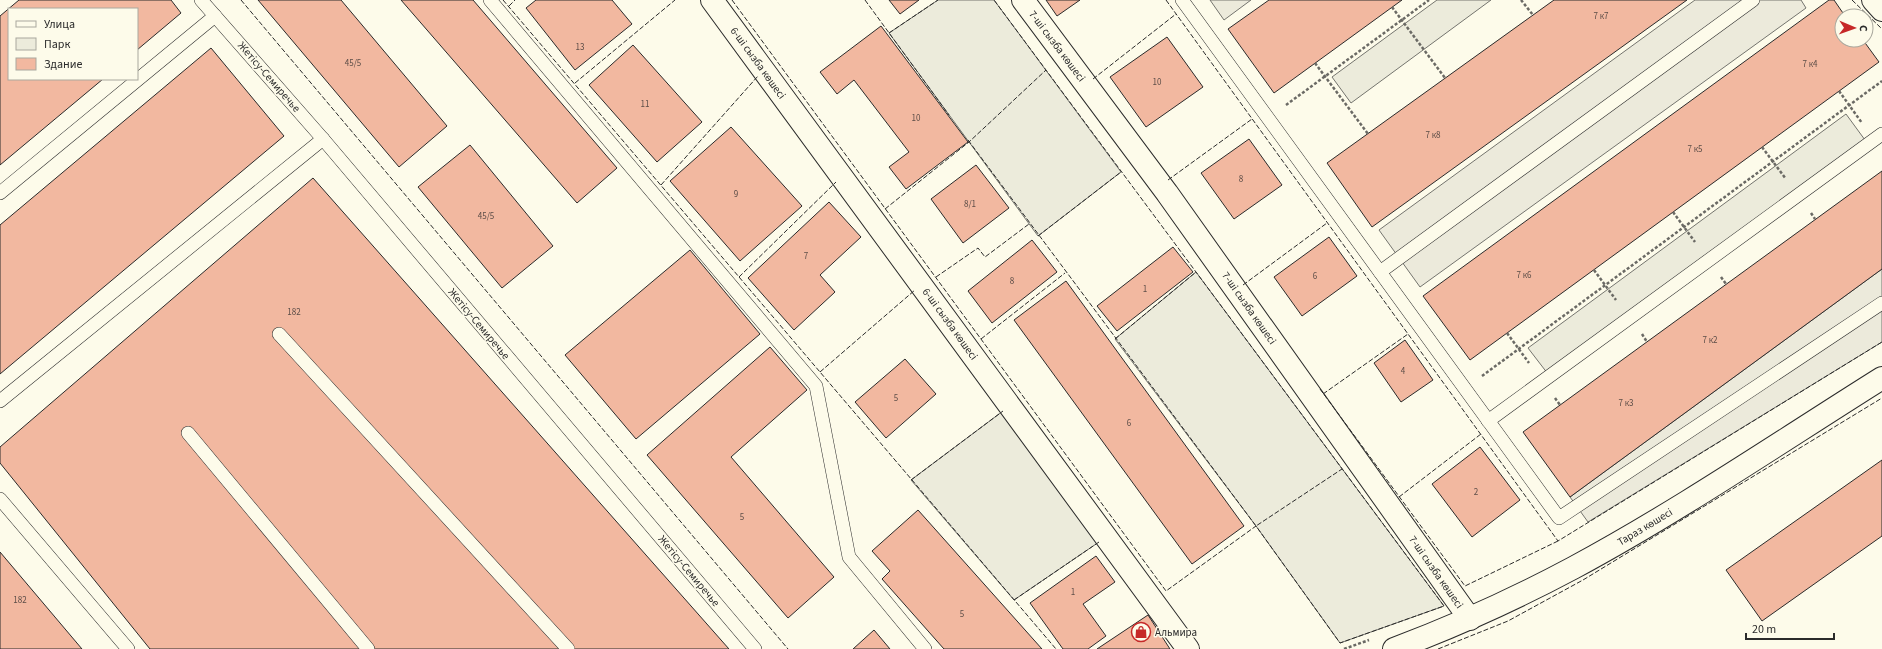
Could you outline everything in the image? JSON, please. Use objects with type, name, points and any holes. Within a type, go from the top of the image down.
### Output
[{"type":"street","name":"6-ші сызба көшесі","points":[[712,0],[1188,649]]},
{"type":"street","name":"7-ші сызба көшесі","points":[[1023,0],[1167,193],[1470,619]]},
{"type":"street","points":[[1873,0],[1882,10]]},
{"type":"street","name":"Тараз көшесі","points":[[1394,649],[1470,619],[1532,589],[1614,546],[1882,378]]},
{"type":"lane","name":"Жетісу-Семиречье","points":[[201,0],[323,139],[756,649]]},
{"type":"lane","points":[[490,0],[816,386],[849,557],[925,649]]},
{"type":"lane","points":[[1380,272],[1753,0]]},
{"type":"lane","points":[[1187,2],[1268,118],[1559,518],[1882,303]]},
{"type":"lane","points":[[138,79],[215,16]]},
{"type":"lane","points":[[0,193],[137,80]]},
{"type":"lane","points":[[1488,421],[1882,134]]},
{"type":"lane","points":[[0,401],[323,139]]},
{"type":"lane","points":[[279,334],[568,649]]},
{"type":"lane","points":[[188,433],[368,649]]},
{"type":"lane","points":[[0,499],[128,649]]},
{"type":"path","points":[[1268,118],[1429,0]]},
{"type":"path","points":[[1521,0],[1533,15]]},
{"type":"path","points":[[1392,7],[1445,78]]},
{"type":"path","points":[[1315,63],[1368,134]]},
{"type":"path","points":[[1465,389],[1882,81]]},
{"type":"green space","points":[[938,0],[994,0],[1121,172],[1038,236],[889,33]]},
{"type":"green space","points":[[1437,0],[1491,0],[1351,103],[1332,77]]},
{"type":"green space","points":[[1846,114],[1865,140],[1548,374],[1528,348]]},
{"type":"green space","points":[[1196,272],[1444,606],[1340,643],[1256,526],[1115,339]]},
{"type":"green space","points":[[1003,411],[1099,542],[1014,600],[911,480]]},
{"type":"shaded area","points":[[1210,0],[1251,0],[1224,20]]},
{"type":"shaded area","points":[[1695,0],[1801,0],[1806,8],[1420,287],[1379,230]]},
{"type":"shaded area","points":[[1882,269],[1882,342],[1588,522],[1570,497]]},
{"type":"building","points":[[19,0],[171,0],[181,13],[138,49],[138,8],[10,8]]},
{"type":"building","points":[[258,0],[341,0],[447,126],[399,167]]},
{"type":"building","points":[[401,0],[473,0],[617,168],[577,203]]},
{"type":"building","points":[[536,0],[612,0],[632,24],[575,70],[526,8]]},
{"type":"building","points":[[889,0],[919,0],[900,14]]},
{"type":"building","points":[[1046,0],[1080,0],[1057,16]]},
{"type":"building","points":[[1269,0],[1402,0],[1274,93],[1228,29]]},
{"type":"building","points":[[1554,0],[1687,0],[1372,227],[1327,163]]},
{"type":"building","points":[[1829,0],[1834,0],[1840,8],[1834,8],[1834,48],[1869,48],[1879,62],[1470,360],[1423,296]]},
{"type":"building","points":[[8,9],[8,80],[102,80],[0,165],[0,16]]},
{"type":"building","points":[[881,26],[968,142],[906,189],[889,167],[909,152],[854,80],[837,94],[820,72]]},
{"type":"building","points":[[1167,37],[1203,87],[1146,127],[1110,77]]},
{"type":"building","points":[[633,45],[702,122],[657,162],[589,85]]},
{"type":"building","points":[[211,48],[284,136],[0,374],[0,225]]},
{"type":"building","points":[[731,127],[802,206],[740,261],[670,181]]},
{"type":"building","points":[[1249,139],[1282,185],[1234,219],[1201,173]]},
{"type":"building","points":[[470,145],[553,246],[502,288],[418,187]]},
{"type":"building","points":[[976,165],[1009,208],[963,243],[931,199]]},
{"type":"building","points":[[1882,171],[1882,269],[1570,497],[1523,432]]},
{"type":"building","points":[[313,178],[729,649],[150,649],[0,463],[0,447]]},
{"type":"building","points":[[829,202],[861,237],[820,275],[835,292],[794,330],[748,278]]},
{"type":"building","points":[[1329,237],[1357,276],[1302,316],[1274,277]]},
{"type":"building","points":[[1032,240],[1057,272],[992,323],[968,291]]},
{"type":"building","points":[[1173,247],[1193,272],[1117,331],[1097,306]]},
{"type":"building","points":[[690,250],[760,334],[636,439],[565,355]]},
{"type":"building","points":[[1066,281],[1244,526],[1192,564],[1014,320]]},
{"type":"building","points":[[1405,340],[1433,380],[1401,402],[1374,363]]},
{"type":"building","points":[[770,347],[807,390],[731,457],[834,577],[788,618],[647,455]]},
{"type":"building","points":[[905,359],[936,394],[886,438],[855,402]]},
{"type":"building","points":[[1480,447],[1520,500],[1472,537],[1432,484]]},
{"type":"building","points":[[1882,460],[1882,536],[1762,621],[1726,570]]},
{"type":"building","points":[[918,510],[1042,649],[944,649],[882,579],[890,571],[872,551]]},
{"type":"building","points":[[0,552],[82,649],[0,649]]},
{"type":"building","points":[[1096,556],[1115,582],[1083,604],[1106,636],[1088,649],[1063,649],[1030,603]]},
{"type":"building","name":"Альмира","points":[[1148,615],[1170,649],[1097,649]]},
{"type":"building","points":[[874,630],[890,649],[853,649]]},
{"type":"fence","points":[[241,0],[788,649]]},
{"type":"fence","points":[[503,0],[1056,649]]},
{"type":"fence","points":[[509,6],[515,0]]},
{"type":"fence","points":[[575,83],[675,0]]},
{"type":"fence","points":[[732,0],[1166,591],[1256,526],[1340,643],[1444,606],[994,0]]},
{"type":"fence","points":[[865,0],[949,115]]},
{"type":"fence","points":[[889,33],[938,0]]},
{"type":"fence","points":[[1166,0],[1558,541],[1882,342]]},
{"type":"fence","points":[[1852,0],[1882,29]]},
{"type":"fence","points":[[1093,79],[1176,14]]},
{"type":"fence","points":[[885,209],[969,142],[1046,70]]},
{"type":"fence","points":[[661,185],[758,76]]},
{"type":"fence","points":[[1168,180],[1252,119]]},
{"type":"fence","points":[[968,140],[1256,526],[1342,469]]},
{"type":"fence","points":[[1038,236],[1121,172]]},
{"type":"fence","points":[[739,277],[836,182]]},
{"type":"fence","points":[[1243,285],[1327,223]]},
{"type":"fence","points":[[936,277],[978,248],[985,257],[1029,224]]},
{"type":"fence","points":[[1115,339],[1196,272]]},
{"type":"fence","points":[[981,339],[1065,273]]},
{"type":"fence","points":[[820,372],[915,290]]},
{"type":"fence","points":[[1323,394],[1408,334]]},
{"type":"fence","points":[[1320,389],[1465,586],[1558,541]]},
{"type":"fence","points":[[1438,649],[1508,621],[1583,580],[1882,398]]},
{"type":"fence","points":[[911,480],[1003,411]]},
{"type":"fence","points":[[1399,497],[1481,434]]},
{"type":"fence","points":[[1014,600],[1099,542]]},
{"type":"place","name":"Альмира","points":[[1141,632]]}]
